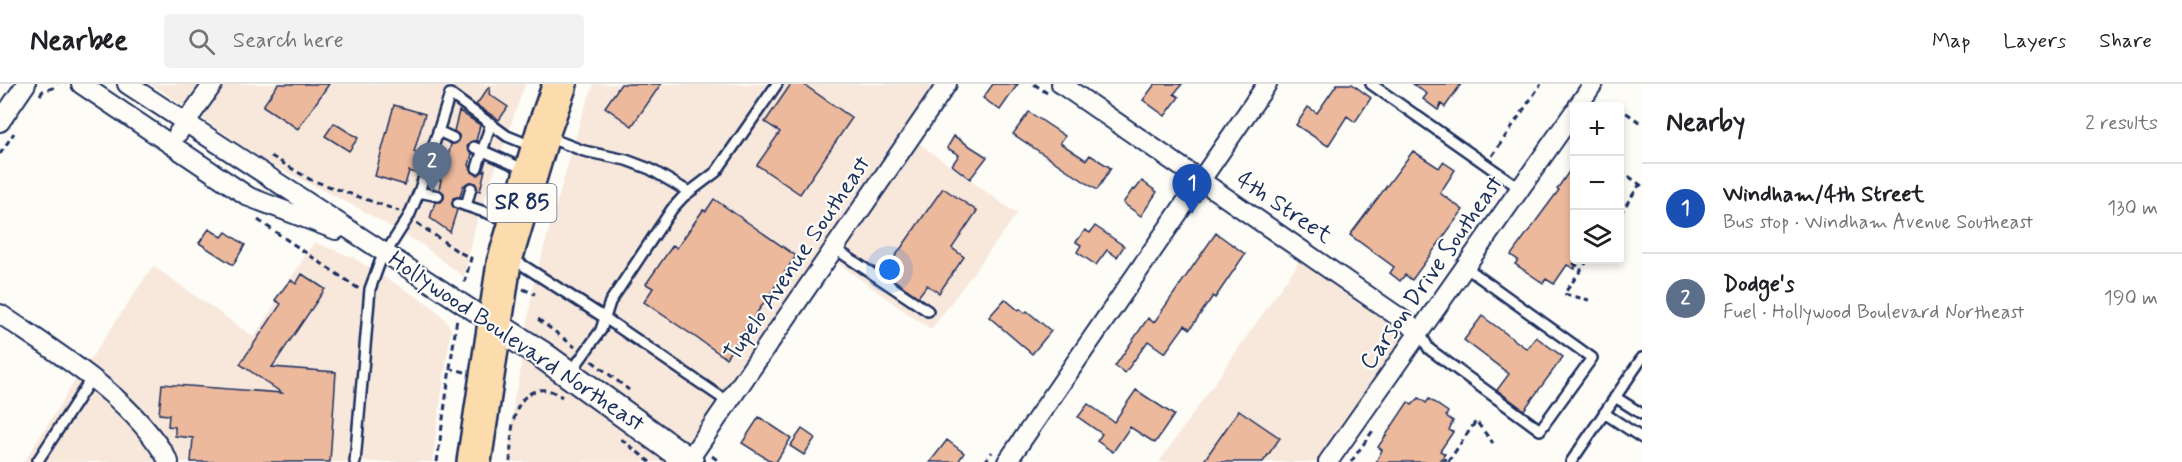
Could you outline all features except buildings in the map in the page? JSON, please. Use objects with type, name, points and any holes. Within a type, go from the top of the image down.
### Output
[{"type":"highway","name":"SR 85","points":[[474,462],[507,255],[557,87]]},
{"type":"street","points":[[0,122],[26,84]]},
{"type":"street","name":"Hollywood Boulevard Northeast","points":[[81,84],[249,197],[378,248]]},
{"type":"street","name":"Hollywood Boulevard Northeast","points":[[128,84],[569,374],[689,461]]},
{"type":"street","points":[[170,144],[213,84]]},
{"type":"street","name":"Tupelo Avenue Southeast","points":[[689,461],[947,84]]},
{"type":"street","points":[[1000,457],[1201,180],[1267,84]]},
{"type":"street","points":[[1581,102],[1593,84]]},
{"type":"street","name":"4th Street","points":[[1057,91],[1201,180],[1419,332]]},
{"type":"street","name":"Carson Drive Southeast","points":[[1328,462],[1464,266],[1570,119]]},
{"type":"street","points":[[0,314],[91,379],[136,419],[150,434],[169,462]]},
{"type":"lane","points":[[569,374],[600,330],[610,302],[672,209],[689,192],[716,172],[777,84]]},
{"type":"lane","points":[[1371,84],[1521,189]]},
{"type":"lane","points":[[430,157],[450,94],[507,135],[538,152]]},
{"type":"lane","points":[[477,168],[478,149],[490,123]]},
{"type":"lane","points":[[438,131],[453,138]]},
{"type":"lane","points":[[478,149],[538,152],[584,151],[626,160],[650,169],[689,192]]},
{"type":"lane","points":[[355,462],[370,289],[380,262],[378,248],[409,216],[424,177]]},
{"type":"lane","points":[[471,188],[462,204],[517,222]]},
{"type":"lane","points":[[419,192],[438,196]]},
{"type":"lane","points":[[834,248],[928,311]]},
{"type":"lane","points":[[507,255],[605,318],[728,402]]},
{"type":"lane","points":[[1419,332],[1429,349],[1540,430],[1592,358],[1464,266]]},
{"type":"lane","points":[[1571,462],[1642,358]]},
{"type":"lane","points":[[37,462],[91,379]]},
{"type":"lane","points":[[1615,397],[1642,414]]},
{"type":"lane","points":[[1604,413],[1642,438]]},
{"type":"path","points":[[37,100],[43,91],[57,84]]},
{"type":"path","points":[[1034,84],[1057,91]]},
{"type":"path","points":[[1486,165],[1541,84]]},
{"type":"path","points":[[1624,111],[1642,124]]},
{"type":"path","points":[[0,154],[19,127]]},
{"type":"path","points":[[263,151],[311,180],[389,206],[409,216],[431,234],[471,258],[453,338],[437,462]]},
{"type":"path","points":[[1623,210],[1641,185],[1624,173]]},
{"type":"path","points":[[1574,264],[1582,269]]},
{"type":"path","points":[[1585,264],[1564,294],[1589,300]]},
{"type":"path","points":[[510,462],[515,413],[522,400],[535,391],[548,390],[568,401]]},
{"type":"path","points":[[1441,459],[1449,461],[1476,421],[1493,443]]},
{"type":"path","points":[[613,434],[650,462]]},
{"type":"path","points":[[985,462],[1000,457]]},
{"type":"shaded area","points":[[151,84],[203,84],[186,108]]},
{"type":"shaded area","points":[[223,84],[525,84],[475,227],[464,277],[421,244],[358,208],[264,161],[200,117]]},
{"type":"shaded area","points":[[594,84],[937,84],[687,448],[526,334],[533,286],[581,118]]},
{"type":"shaded area","points":[[917,142],[1017,214],[931,330],[835,261]]},
{"type":"shaded area","points":[[314,242],[352,257],[430,305],[444,318],[451,329],[432,462],[180,462],[157,428],[142,412],[87,364],[153,266],[254,337]]},
{"type":"shaded area","points":[[1301,259],[1407,334],[1319,462],[1159,462]]},
{"type":"shaded area","points":[[523,354],[674,462],[509,462],[514,397]]},
{"type":"shaded area","points":[[76,379],[130,426],[159,462],[24,462]]},
{"type":"place","name":"Dodge's","points":[[432,192]]},
{"type":"place","name":"Windham/4th Street","points":[[1192,214]]}]
